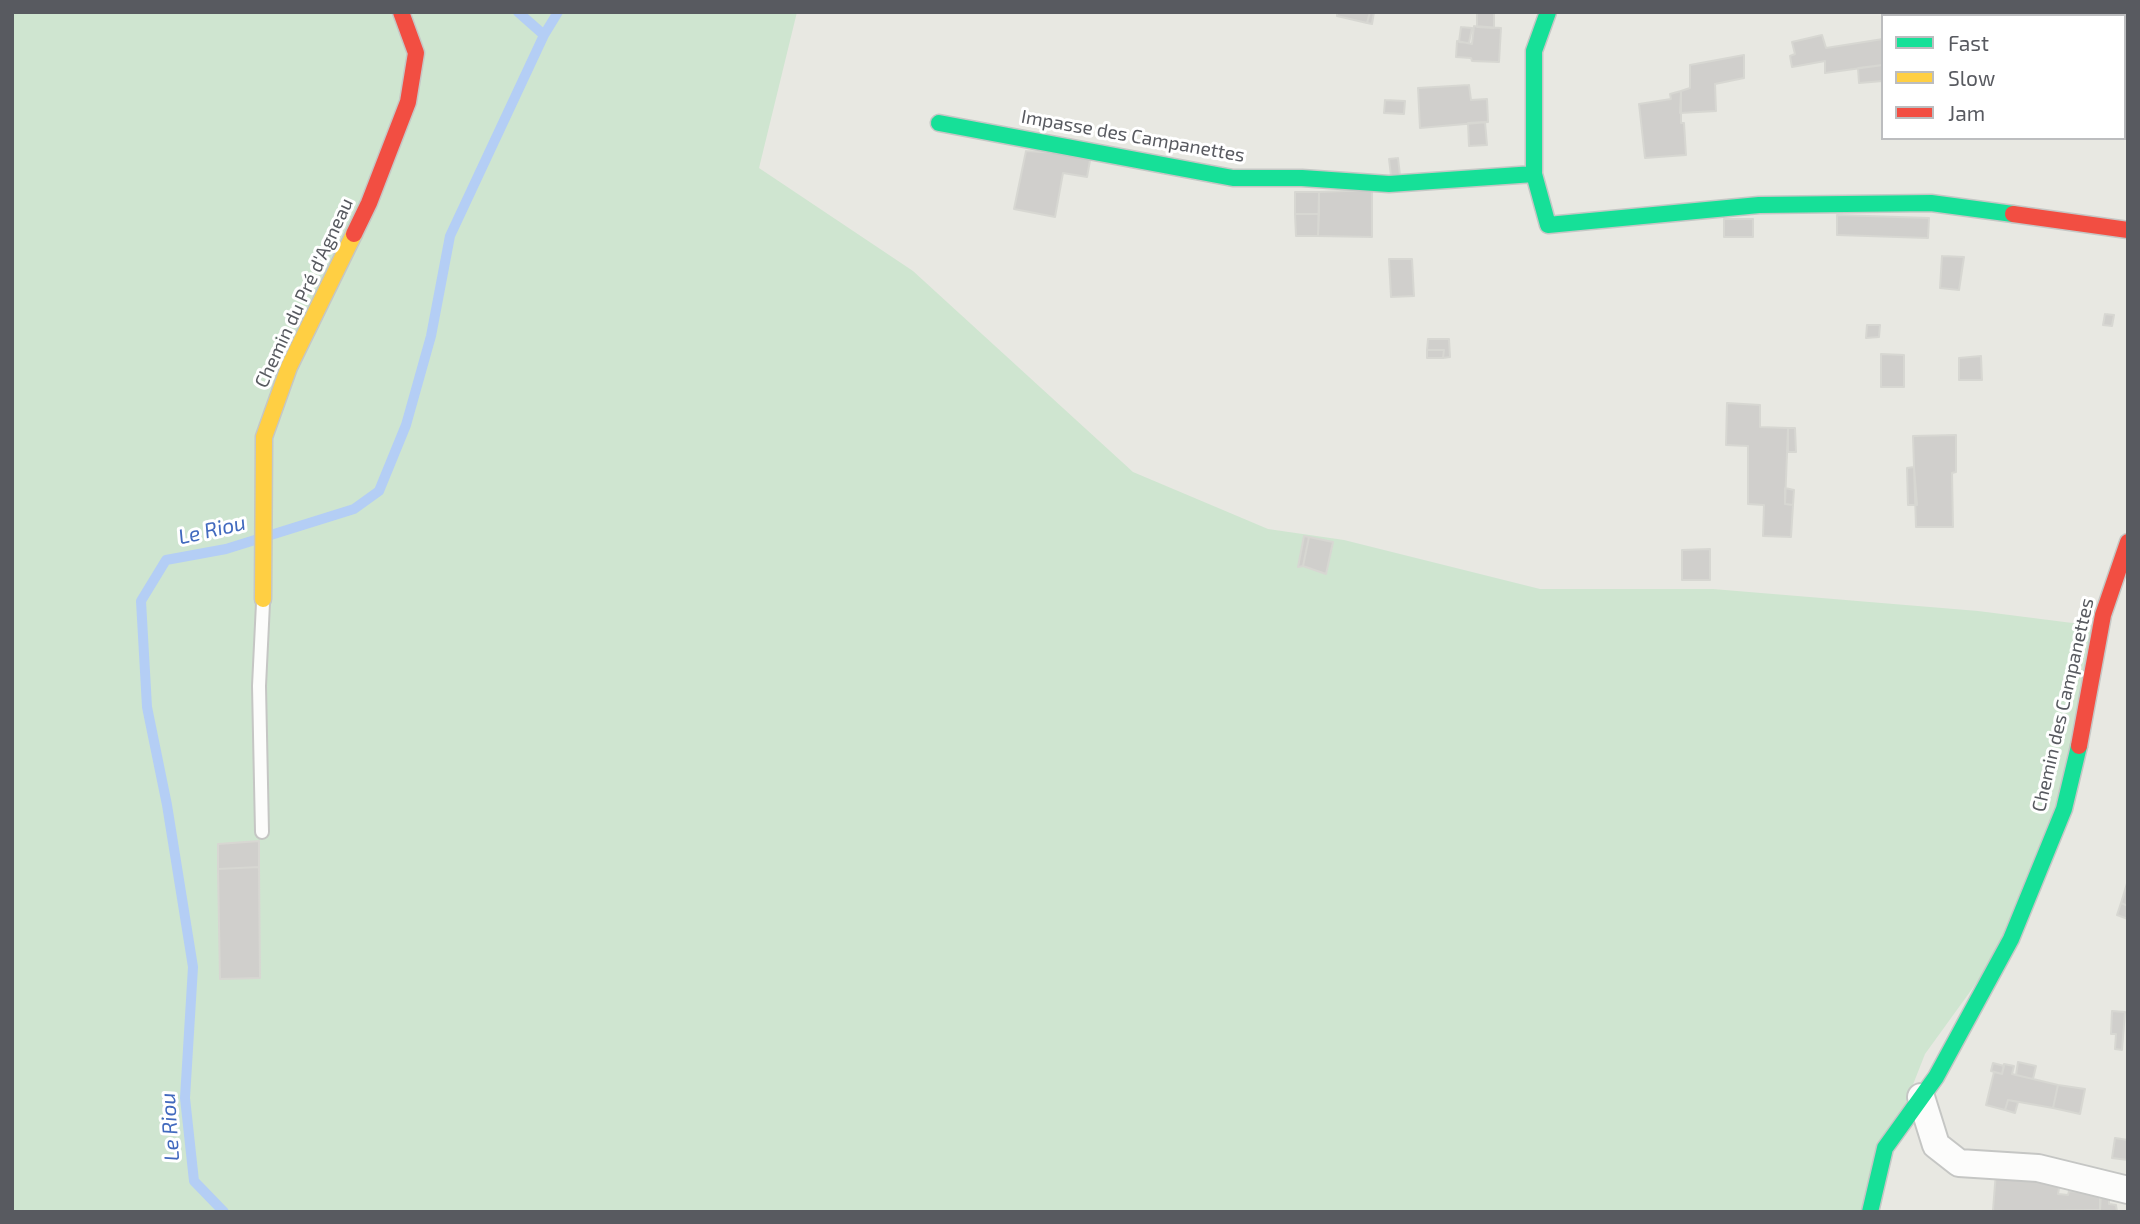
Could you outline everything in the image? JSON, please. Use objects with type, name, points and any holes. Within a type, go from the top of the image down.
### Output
[{"type":"street","name":"Chemin du Pré d'Agneau","points":[[263,599],[264,437],[289,367],[369,203],[408,102],[416,53],[401,12]]},
{"type":"street","points":[[1548,12],[1534,51],[1534,174],[1548,225],[1759,205],[1931,203],[2128,230]]},
{"type":"street","name":"Impasse des Campanettes","points":[[939,123],[1233,178],[1302,178],[1389,184],[1534,174]]},
{"type":"street","name":"Chemin des Campanettes","points":[[1870,1212],[1885,1149],[1936,1077],[2011,939],[2064,809],[2086,715],[2103,615],[2128,542]]},
{"type":"street","points":[[1921,1097],[1936,1145],[1959,1163],[2038,1168],[2128,1191]]},
{"type":"lane","points":[[262,832],[259,686],[263,599]]},
{"type":"green space","points":[[12,12],[797,12],[759,168],[913,271],[1133,472],[1268,529],[1344,540],[1540,589],[1713,589],[1978,611],[2096,626],[2059,809],[2001,949],[1925,1054],[1863,1212],[12,1212]]},
{"type":"building","points":[[1337,12],[1370,12],[1367,23],[1337,16]]},
{"type":"building","points":[[1370,12],[1374,12],[1372,24],[1367,23]]},
{"type":"building","points":[[1477,12],[1494,12],[1494,28],[1477,27]]},
{"type":"building","points":[[1921,12],[1977,12],[1976,14]]},
{"type":"building","points":[[1977,12],[2001,12],[2000,14]]},
{"type":"building","points":[[1474,26],[1501,28],[1499,62],[1472,61],[1471,58],[1456,57],[1457,41],[1472,44]]},
{"type":"building","points":[[1461,27],[1472,28],[1469,43],[1459,42]]},
{"type":"building","points":[[1822,35],[1826,48],[1881,39],[1881,65],[1825,73],[1825,61],[1792,67],[1790,56],[1795,54],[1792,42]]},
{"type":"building","points":[[1744,55],[1744,78],[1715,84],[1716,111],[1680,113],[1681,91],[1690,88],[1690,65]]},
{"type":"building","points":[[1881,65],[1881,81],[1859,83],[1858,68]]},
{"type":"building","points":[[1469,85],[1471,100],[1487,99],[1488,122],[1420,128],[1418,88]]},
{"type":"building","points":[[1681,91],[1681,123],[1684,123],[1686,155],[1645,158],[1639,104],[1671,99],[1670,94]]},
{"type":"building","points":[[1385,100],[1405,101],[1404,114],[1384,113]]},
{"type":"building","points":[[1485,122],[1487,145],[1469,146],[1468,123]]},
{"type":"building","points":[[1026,151],[1091,155],[1087,177],[1063,173],[1055,217],[1014,209]]},
{"type":"building","points":[[1398,158],[1400,175],[1391,176],[1389,159]]},
{"type":"building","points":[[1372,190],[1372,237],[1318,236],[1319,192]]},
{"type":"building","points":[[1295,192],[1319,192],[1319,214],[1295,214]]},
{"type":"building","points":[[1295,214],[1319,214],[1318,236],[1296,236]]},
{"type":"building","points":[[1837,215],[1929,218],[1928,238],[1837,235]]},
{"type":"building","points":[[1724,219],[1753,219],[1753,237],[1724,237]]},
{"type":"building","points":[[1942,256],[1964,257],[1959,290],[1940,288]]},
{"type":"building","points":[[1389,259],[1412,259],[1414,296],[1391,297]]},
{"type":"building","points":[[2105,314],[2114,315],[2112,326],[2103,325]]},
{"type":"building","points":[[1867,325],[1880,325],[1879,337],[1866,338]]},
{"type":"building","points":[[1428,339],[1449,339],[1450,357],[1443,358],[1444,350],[1427,350]]},
{"type":"building","points":[[1427,350],[1444,350],[1443,358],[1427,358]]},
{"type":"building","points":[[1881,354],[1904,355],[1904,387],[1881,387]]},
{"type":"building","points":[[1981,356],[1982,380],[1959,380],[1959,358]]},
{"type":"building","points":[[1727,403],[1760,405],[1760,427],[1788,428],[1785,504],[1793,505],[1791,537],[1763,536],[1764,505],[1748,504],[1748,446],[1726,445]]},
{"type":"building","points":[[1788,428],[1795,428],[1796,452],[1788,452]]},
{"type":"building","points":[[1956,435],[1956,472],[1952,473],[1953,527],[1916,527],[1913,436]]},
{"type":"building","points":[[1914,467],[1917,505],[1908,505],[1907,468]]},
{"type":"building","points":[[1785,488],[1794,490],[1793,505],[1785,504]]},
{"type":"building","points":[[1304,536],[1309,537],[1303,566],[1298,567]]},
{"type":"building","points":[[1309,537],[1333,542],[1326,574],[1303,566]]},
{"type":"building","points":[[1710,549],[1710,580],[1682,580],[1682,550]]},
{"type":"building","points":[[259,841],[259,867],[218,869],[218,844]]},
{"type":"building","points":[[259,867],[260,978],[220,979],[218,869]]},
{"type":"building","points":[[2128,880],[2128,906],[2121,903]]},
{"type":"building","points":[[2121,903],[2128,906],[2128,919],[2117,915]]},
{"type":"building","points":[[2112,1011],[2125,1012],[2122,1050],[2115,1049],[2116,1034],[2111,1034]]},
{"type":"building","points":[[2018,1062],[2036,1066],[2033,1079],[2016,1075]]},
{"type":"building","points":[[1993,1063],[2004,1066],[2002,1074],[1991,1071]]},
{"type":"building","points":[[2004,1064],[2014,1066],[2012,1074],[2058,1085],[2053,1108],[2008,1100],[2005,1110],[1986,1105],[1994,1072],[2002,1074]]},
{"type":"building","points":[[2058,1085],[2085,1089],[2080,1114],[2053,1108]]},
{"type":"building","points":[[2008,1100],[2018,1102],[2015,1113],[2005,1110]]},
{"type":"building","points":[[2115,1138],[2128,1140],[2128,1160],[2112,1158]]},
{"type":"building","points":[[1996,1172],[2060,1182],[2058,1194],[2068,1195],[2069,1191],[2101,1194],[2100,1210],[1996,1212],[1993,1210]]},
{"type":"building","points":[[2100,1195],[2109,1196],[2109,1204],[2116,1205],[2117,1212],[2100,1212]]},
{"type":"waterway","points":[[518,12],[544,35]]},
{"type":"waterway","name":"Le Riou","points":[[224,1212],[194,1181],[185,1098],[193,967],[167,805],[147,707],[141,601],[166,560],[226,549],[354,509],[379,491],[406,425],[431,336],[450,236],[544,35],[558,12]]},
{"type":"traffic: fast","points":[[939,123],[1233,178],[1302,178],[1389,184],[1534,174],[1534,51],[1548,12]]},
{"type":"traffic: fast","points":[[1534,174],[1548,225],[1759,205],[1931,203],[2013,214]]},
{"type":"traffic: fast","points":[[1870,1212],[1885,1148],[1936,1077],[2011,939],[2064,809],[2079,746]]},
{"type":"traffic: slow","points":[[263,599],[264,437],[289,367],[354,234]]},
{"type":"traffic: jam","points":[[354,234],[369,203],[408,102],[416,53],[401,12]]},
{"type":"traffic: jam","points":[[2013,214],[2128,230]]},
{"type":"traffic: jam","points":[[2079,746],[2103,615],[2128,542]]}]
